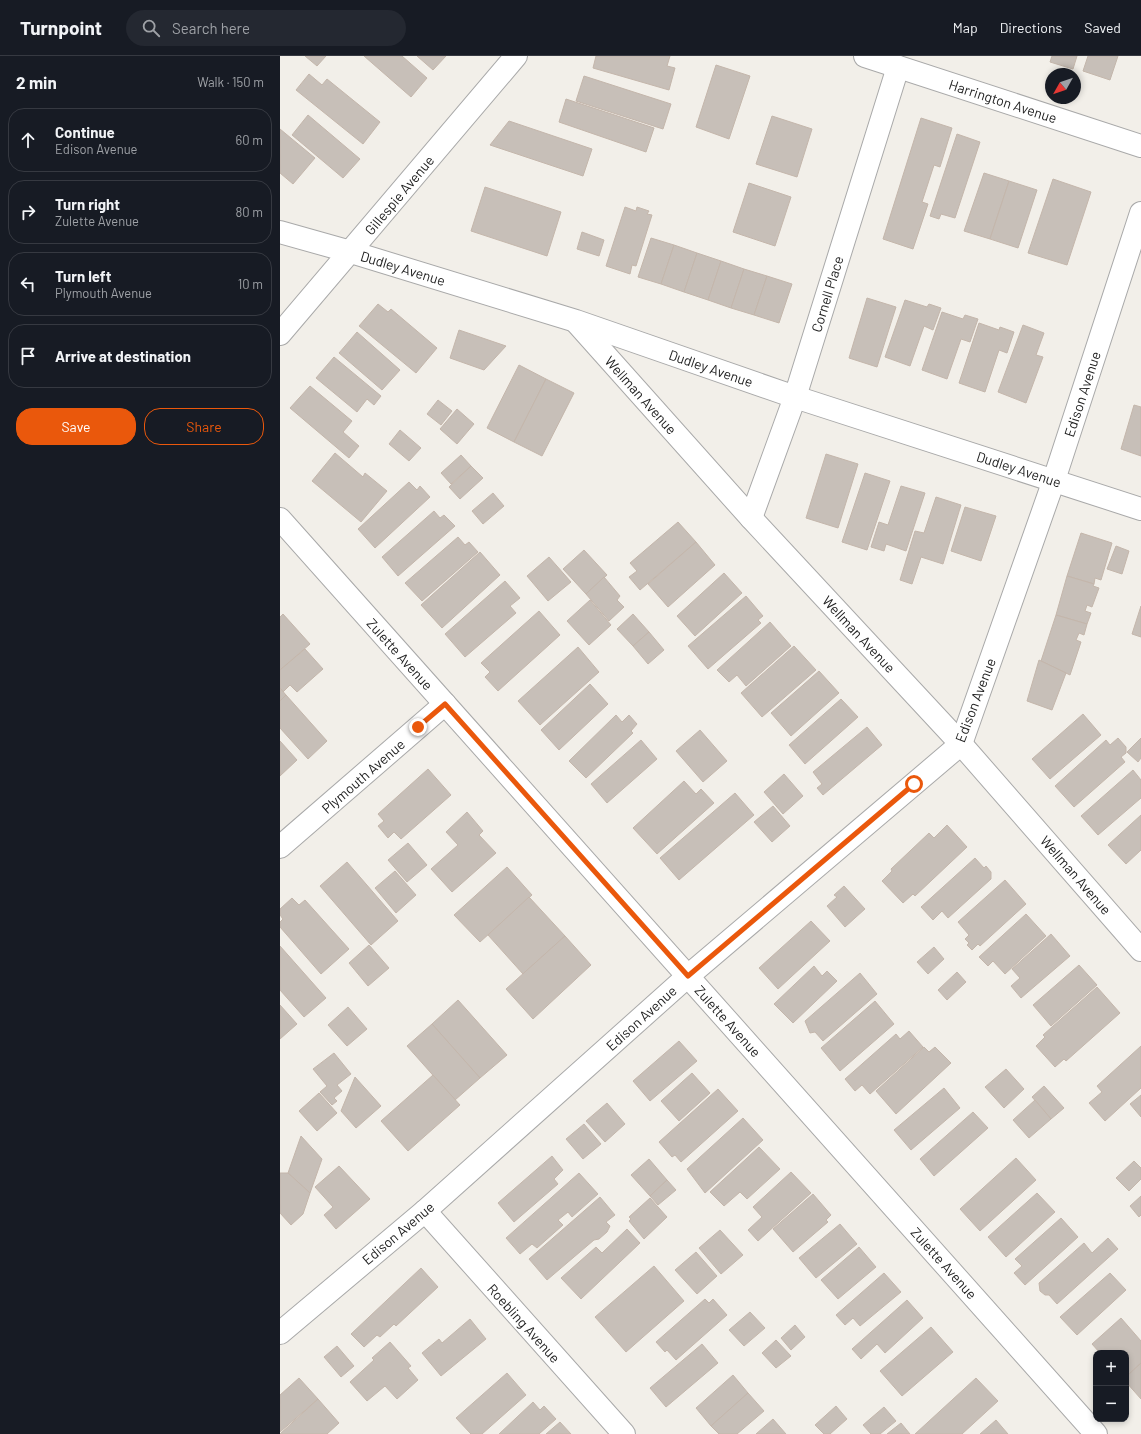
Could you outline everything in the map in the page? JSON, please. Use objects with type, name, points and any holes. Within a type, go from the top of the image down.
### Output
[{"type":"street","name":"Gillespie Avenue","points":[[280,334],[516,56]]},
{"type":"street","name":"Harrington Avenue","points":[[864,56],[1141,146]]},
{"type":"street","name":"Cornell Place","points":[[751,518],[795,397],[898,67]]},
{"type":"street","name":"Edison Avenue","points":[[280,1333],[425,1212],[688,976],[961,744],[1054,480],[1141,213]]},
{"type":"street","name":"Dudley Avenue","points":[[280,232],[351,252],[576,321],[795,397],[1141,508]]},
{"type":"street","name":"Wellman Avenue","points":[[576,321],[751,518],[961,744],[1141,950]]},
{"type":"street","name":"Zulette Avenue","points":[[280,519],[1096,1434]]},
{"type":"street","name":"Plymouth Avenue","points":[[280,847],[445,704]]},
{"type":"street","name":"Roebling Avenue","points":[[425,1212],[624,1434]]},
{"type":"building","points":[[305,56],[326,56],[317,66]]},
{"type":"building","points":[[364,56],[402,56],[427,78],[411,97]]},
{"type":"building","points":[[417,56],[446,56],[433,70]]},
{"type":"building","points":[[596,56],[670,56],[667,66],[675,68],[669,90],[593,68]]},
{"type":"building","points":[[1052,56],[1077,56],[1073,68],[1050,62]]},
{"type":"building","points":[[1088,56],[1118,56],[1110,80],[1083,71]]},
{"type":"building","points":[[716,65],[750,76],[729,139],[696,127]]},
{"type":"building","points":[[309,74],[322,85],[327,79],[380,122],[363,144],[296,90]]},
{"type":"building","points":[[584,76],[671,104],[663,129],[576,101]]},
{"type":"building","points":[[566,99],[654,128],[646,152],[559,122]]},
{"type":"building","points":[[308,115],[360,159],[343,178],[292,135]]},
{"type":"building","points":[[772,116],[812,129],[797,177],[756,164]]},
{"type":"building","points":[[921,118],[952,128],[940,167],[934,165],[922,202],[928,204],[913,249],[883,239]]},
{"type":"building","points":[[509,121],[592,149],[583,176],[490,145]]},
{"type":"building","points":[[280,129],[315,158],[293,184],[280,173]]},
{"type":"building","points":[[957,134],[980,142],[955,218],[941,214],[939,219],[930,216]]},
{"type":"building","points":[[984,173],[1009,181],[990,239],[964,231]]},
{"type":"building","points":[[1053,179],[1091,192],[1067,265],[1028,253]]},
{"type":"building","points":[[1009,181],[1037,190],[1018,248],[990,239]]},
{"type":"building","points":[[749,183],[791,197],[775,246],[733,232]]},
{"type":"building","points":[[485,187],[561,212],[547,256],[471,231]]},
{"type":"building","points":[[625,207],[636,211],[637,207],[649,211],[647,214],[652,215],[636,266],[632,265],[630,274],[606,266]]},
{"type":"building","points":[[582,232],[604,240],[599,256],[577,249]]},
{"type":"building","points":[[651,238],[674,245],[661,284],[638,277]]},
{"type":"building","points":[[674,245],[697,253],[684,292],[661,284]]},
{"type":"building","points":[[697,253],[721,261],[708,300],[684,292]]},
{"type":"building","points":[[721,261],[744,269],[731,308],[708,300]]},
{"type":"building","points":[[744,269],[767,276],[754,315],[731,308]]},
{"type":"building","points":[[767,276],[792,284],[779,323],[754,315]]},
{"type":"building","points":[[867,298],[896,307],[877,367],[849,358]]},
{"type":"building","points":[[905,300],[927,307],[929,304],[941,308],[933,330],[924,326],[910,366],[885,357]]},
{"type":"building","points":[[378,304],[388,312],[391,309],[437,348],[416,373],[359,326]]},
{"type":"building","points":[[942,312],[963,319],[965,315],[978,319],[970,342],[961,339],[947,379],[922,370]]},
{"type":"building","points":[[979,323],[999,330],[1000,327],[1014,332],[1007,353],[999,350],[985,392],[959,383]]},
{"type":"building","points":[[1023,325],[1044,333],[1036,355],[1043,357],[1026,403],[998,392]]},
{"type":"building","points":[[459,330],[506,346],[484,370],[450,358]]},
{"type":"building","points":[[357,332],[400,370],[382,390],[339,353]]},
{"type":"building","points":[[334,357],[381,396],[374,405],[367,399],[357,412],[316,378]]},
{"type":"building","points":[[519,365],[546,379],[514,442],[487,428]]},
{"type":"building","points":[[546,379],[574,393],[542,456],[514,442]]},
{"type":"building","points":[[310,386],[352,421],[343,432],[359,446],[349,458],[290,408]]},
{"type":"building","points":[[438,400],[452,411],[441,425],[427,414]]},
{"type":"building","points":[[1134,405],[1141,407],[1141,456],[1121,449]]},
{"type":"building","points":[[457,409],[474,424],[457,444],[440,429]]},
{"type":"building","points":[[400,430],[421,448],[409,461],[389,444]]},
{"type":"building","points":[[335,453],[363,477],[365,473],[387,491],[361,522],[312,481]]},
{"type":"building","points":[[826,454],[858,464],[838,528],[806,518]]},
{"type":"building","points":[[461,455],[471,466],[451,484],[441,473]]},
{"type":"building","points":[[471,466],[483,478],[460,499],[449,487]]},
{"type":"building","points":[[865,473],[890,481],[867,550],[842,542]]},
{"type":"building","points":[[409,482],[417,490],[420,486],[430,497],[375,548],[358,529]]},
{"type":"building","points":[[901,486],[925,493],[906,551],[886,544],[884,551],[871,547],[879,522],[888,525]]},
{"type":"building","points":[[493,493],[504,506],[483,524],[472,511]]},
{"type":"building","points":[[936,497],[961,505],[943,564],[921,557],[912,584],[900,580],[915,531],[924,533]]},
{"type":"building","points":[[965,507],[996,516],[981,561],[951,551]]},
{"type":"building","points":[[434,511],[440,518],[444,515],[455,526],[398,576],[382,557]]},
{"type":"building","points":[[678,522],[696,542],[640,590],[629,577],[637,571],[630,563]]},
{"type":"building","points":[[1081,533],[1112,543],[1101,580],[1095,578],[1094,584],[1067,576]]},
{"type":"building","points":[[458,537],[465,545],[469,542],[478,552],[422,601],[405,583]]},
{"type":"building","points":[[696,542],[715,565],[668,607],[648,584]]},
{"type":"building","points":[[1116,546],[1129,551],[1122,574],[1107,569]]},
{"type":"building","points":[[584,550],[607,575],[586,594],[563,569]]},
{"type":"building","points":[[480,552],[500,575],[442,628],[421,605]]},
{"type":"building","points":[[549,557],[571,582],[548,601],[527,576]]},
{"type":"building","points":[[724,573],[742,593],[695,636],[677,616]]},
{"type":"building","points":[[1067,576],[1094,584],[1093,586],[1099,588],[1092,607],[1087,605],[1085,611],[1091,613],[1087,624],[1056,615]]},
{"type":"building","points":[[604,577],[620,596],[617,600],[624,607],[609,621],[586,594]]},
{"type":"building","points":[[505,581],[520,598],[510,606],[516,613],[465,657],[445,634]]},
{"type":"building","points":[[746,596],[763,616],[758,620],[761,623],[708,669],[688,646]]},
{"type":"building","points":[[590,600],[611,625],[589,645],[567,621]]},
{"type":"building","points":[[1141,606],[1141,637],[1132,634]]},
{"type":"building","points":[[539,611],[560,635],[498,691],[485,677],[490,672],[481,663]]},
{"type":"building","points":[[283,614],[310,644],[280,670],[280,617]]},
{"type":"building","points":[[633,614],[649,632],[633,646],[617,629]]},
{"type":"building","points":[[1056,615],[1087,624],[1084,635],[1079,633],[1076,640],[1081,642],[1070,675],[1041,661]]},
{"type":"building","points":[[770,622],[791,646],[746,686],[737,675],[729,682],[717,670]]},
{"type":"building","points":[[649,632],[664,650],[648,664],[633,646]]},
{"type":"building","points":[[794,646],[816,670],[762,717],[741,693]]},
{"type":"building","points":[[578,647],[599,672],[540,725],[518,701]]},
{"type":"building","points":[[305,649],[323,669],[297,692],[290,685],[283,692],[280,688],[280,670]]},
{"type":"building","points":[[1039,660],[1066,673],[1052,710],[1027,701]]},
{"type":"building","points":[[819,671],[839,693],[791,736],[771,713]]},
{"type":"building","points":[[590,684],[608,704],[559,750],[541,730]]},
{"type":"building","points":[[280,688],[286,695],[280,701]]},
{"type":"building","points":[[286,695],[327,741],[308,759],[280,728],[280,701]]},
{"type":"building","points":[[841,699],[858,717],[805,764],[789,745]]},
{"type":"building","points":[[1083,714],[1101,735],[1050,779],[1032,759]]},
{"type":"building","points":[[616,715],[622,722],[629,715],[637,724],[631,731],[633,733],[586,778],[569,761]]},
{"type":"building","points":[[867,727],[882,745],[823,795],[817,788],[822,784],[813,772]]},
{"type":"building","points":[[700,730],[727,761],[703,782],[676,751]]},
{"type":"building","points":[[1118,738],[1126,747],[1126,753],[1121,757],[1125,762],[1074,807],[1055,786],[1106,740],[1110,745]]},
{"type":"building","points":[[1141,738],[1141,758],[1138,762],[1127,752]]},
{"type":"building","points":[[641,740],[657,759],[607,803],[591,784]]},
{"type":"building","points":[[280,741],[297,760],[280,776]]},
{"type":"building","points":[[428,769],[451,795],[401,839],[394,832],[388,838],[378,826],[384,821],[378,814]]},
{"type":"building","points":[[1133,770],[1141,780],[1141,798],[1098,835],[1081,816]]},
{"type":"building","points":[[784,774],[803,796],[783,814],[764,792]]},
{"type":"building","points":[[684,781],[696,794],[701,789],[714,803],[657,854],[633,828]]},
{"type":"building","points":[[735,793],[754,815],[679,880],[660,858]]},
{"type":"building","points":[[773,806],[790,826],[772,842],[754,822]]},
{"type":"building","points":[[467,812],[483,831],[479,835],[496,853],[452,892],[431,869],[458,845],[446,832]]},
{"type":"building","points":[[1141,815],[1141,850],[1126,864],[1108,845]]},
{"type":"building","points":[[947,825],[967,847],[915,896],[913,894],[903,903],[882,881],[892,871],[891,869],[929,833],[934,838]]},
{"type":"building","points":[[408,843],[427,865],[407,882],[388,860]]},
{"type":"building","points":[[975,858],[984,868],[986,866],[991,872],[991,879],[948,918],[942,911],[933,920],[921,907]]},
{"type":"building","points":[[347,862],[398,921],[371,945],[320,886]]},
{"type":"building","points":[[507,867],[532,895],[480,942],[454,915]]},
{"type":"building","points":[[395,871],[416,895],[396,913],[375,888]]},
{"type":"building","points":[[1005,880],[1026,904],[980,946],[978,944],[972,950],[967,945],[969,943],[965,939],[969,935],[958,922]]},
{"type":"building","points":[[844,886],[865,909],[845,927],[827,906],[837,897],[834,895]]},
{"type":"building","points":[[529,897],[565,936],[523,974],[488,935]]},
{"type":"building","points":[[292,898],[299,905],[305,900],[349,949],[321,974],[280,927],[280,922],[283,919],[280,915],[280,909]]},
{"type":"building","points":[[1026,914],[1046,936],[1005,974],[993,961],[988,966],[979,957]]},
{"type":"building","points":[[811,921],[830,941],[778,989],[759,968]]},
{"type":"building","points":[[1051,934],[1070,956],[1021,998],[1011,986],[1020,978],[1012,969]]},
{"type":"building","points":[[565,936],[591,965],[533,1019],[506,989]]},
{"type":"building","points":[[369,945],[389,968],[368,986],[349,963]]},
{"type":"building","points":[[280,946],[326,998],[304,1017],[280,990]]},
{"type":"building","points":[[934,947],[944,959],[928,974],[917,962]]},
{"type":"building","points":[[1079,965],[1097,985],[1051,1026],[1033,1005]]},
{"type":"building","points":[[814,966],[822,976],[827,971],[837,981],[793,1023],[774,1004]]},
{"type":"building","points":[[957,972],[966,982],[947,1000],[938,990]]},
{"type":"building","points":[[860,973],[877,994],[823,1041],[815,1032],[810,1033],[805,1021]]},
{"type":"building","points":[[1097,987],[1120,1013],[1066,1061],[1064,1059],[1055,1067],[1036,1046],[1045,1037],[1043,1035]]},
{"type":"building","points":[[458,1000],[507,1055],[480,1078],[432,1024]]},
{"type":"building","points":[[875,1001],[894,1024],[840,1071],[821,1048]]},
{"type":"building","points":[[280,1005],[297,1024],[280,1039]]},
{"type":"building","points":[[348,1007],[367,1029],[347,1046],[328,1025]]},
{"type":"building","points":[[432,1024],[480,1078],[455,1100],[407,1046]]},
{"type":"building","points":[[909,1031],[923,1047],[870,1094],[862,1085],[855,1091],[845,1079],[896,1034],[900,1039]]},
{"type":"building","points":[[679,1041],[697,1061],[650,1101],[633,1081]]},
{"type":"building","points":[[1141,1046],[1141,1088],[1105,1121],[1089,1103],[1102,1092],[1097,1086]]},
{"type":"building","points":[[924,1047],[929,1052],[935,1047],[951,1063],[896,1114],[876,1091]]},
{"type":"building","points":[[334,1053],[351,1074],[337,1085],[342,1091],[334,1098],[337,1101],[332,1105],[320,1092],[327,1086],[313,1069]]},
{"type":"building","points":[[1006,1069],[1024,1089],[1004,1108],[985,1087]]},
{"type":"building","points":[[692,1073],[710,1093],[679,1121],[661,1101]]},
{"type":"building","points":[[433,1075],[460,1105],[408,1151],[381,1121]]},
{"type":"building","points":[[355,1077],[381,1106],[356,1128],[341,1111]]},
{"type":"building","points":[[1044,1086],[1064,1108],[1051,1119],[1032,1097]]},
{"type":"building","points":[[944,1088],[960,1108],[911,1150],[894,1130]]},
{"type":"building","points":[[718,1089],[738,1111],[681,1162],[675,1155],[672,1157],[659,1142]]},
{"type":"building","points":[[319,1093],[337,1113],[317,1131],[299,1111]]},
{"type":"building","points":[[1141,1095],[1141,1117],[1130,1104]]},
{"type":"building","points":[[1035,1100],[1051,1119],[1029,1138],[1013,1120]]},
{"type":"building","points":[[607,1103],[625,1124],[605,1142],[586,1121]]},
{"type":"building","points":[[973,1112],[988,1128],[934,1176],[920,1159]]},
{"type":"building","points":[[743,1118],[763,1140],[705,1193],[687,1169]]},
{"type":"building","points":[[584,1124],[601,1144],[583,1159],[566,1139]]},
{"type":"building","points":[[301,1136],[322,1159],[310,1193],[288,1173]]},
{"type":"building","points":[[759,1147],[780,1169],[747,1199],[740,1192],[724,1206],[710,1192]]},
{"type":"building","points":[[552,1156],[563,1170],[554,1179],[558,1184],[514,1222],[498,1203]]},
{"type":"building","points":[[1016,1158],[1036,1180],[980,1231],[960,1209]]},
{"type":"building","points":[[649,1159],[667,1180],[650,1196],[631,1175]]},
{"type":"building","points":[[1134,1161],[1141,1168],[1141,1179],[1129,1191],[1116,1178]]},
{"type":"building","points":[[339,1166],[370,1199],[336,1229],[324,1215],[333,1207],[315,1187]]},
{"type":"building","points":[[791,1172],[811,1193],[758,1241],[748,1230],[762,1217],[753,1207]]},
{"type":"building","points":[[280,1173],[288,1173],[310,1193],[303,1214],[291,1225],[280,1213]]},
{"type":"building","points":[[579,1173],[598,1194],[572,1217],[568,1212],[558,1220],[563,1225],[537,1248],[532,1244],[520,1254],[506,1238]]},
{"type":"building","points":[[667,1180],[676,1190],[658,1205],[650,1196]]},
{"type":"building","points":[[1037,1193],[1055,1212],[1006,1257],[988,1237]]},
{"type":"building","points":[[813,1194],[831,1215],[826,1220],[828,1222],[793,1252],[773,1229]]},
{"type":"building","points":[[1141,1196],[1141,1215],[1139,1217],[1130,1206]]},
{"type":"building","points":[[600,1197],[615,1215],[606,1222],[610,1226],[607,1232],[599,1239],[594,1240],[547,1280],[529,1259]]},
{"type":"building","points":[[650,1198],[667,1217],[644,1239],[629,1221],[631,1219],[629,1217]]},
{"type":"building","points":[[1061,1218],[1078,1237],[1025,1285],[1014,1273],[1022,1266],[1015,1259]]},
{"type":"building","points":[[840,1224],[857,1244],[816,1278],[799,1258]]},
{"type":"building","points":[[627,1229],[640,1243],[581,1299],[561,1278],[596,1247],[602,1253]]},
{"type":"building","points":[[720,1230],[743,1255],[721,1274],[699,1248]]},
{"type":"building","points":[[1108,1238],[1118,1249],[1057,1304],[1049,1295],[1045,1295],[1040,1291],[1039,1283],[1084,1243],[1092,1253]]},
{"type":"building","points":[[859,1247],[876,1267],[838,1299],[821,1280]]},
{"type":"building","points":[[696,1252],[717,1276],[697,1294],[675,1270]]},
{"type":"building","points":[[654,1266],[684,1301],[626,1352],[595,1317]]},
{"type":"building","points":[[421,1268],[438,1287],[396,1326],[394,1324],[380,1337],[377,1335],[364,1347],[351,1334]]},
{"type":"building","points":[[884,1273],[901,1292],[860,1326],[853,1318],[845,1325],[836,1315]]},
{"type":"building","points":[[1110,1273],[1126,1290],[1077,1335],[1060,1317]]},
{"type":"building","points":[[705,1299],[709,1303],[713,1299],[727,1315],[676,1360],[667,1350],[665,1352],[656,1342]]},
{"type":"building","points":[[907,1300],[923,1318],[885,1353],[877,1344],[861,1359],[852,1349]]},
{"type":"building","points":[[750,1312],[765,1328],[744,1346],[729,1330]]},
{"type":"building","points":[[1121,1318],[1141,1341],[1141,1363],[1129,1374],[1129,1350],[1097,1350],[1092,1344]]},
{"type":"building","points":[[470,1319],[486,1339],[441,1376],[422,1353],[439,1339],[442,1343]]},
{"type":"building","points":[[795,1325],[805,1337],[791,1350],[781,1338]]},
{"type":"building","points":[[931,1327],[953,1352],[902,1396],[880,1371]]},
{"type":"building","points":[[776,1340],[791,1356],[776,1368],[762,1353]]},
{"type":"building","points":[[390,1342],[411,1366],[408,1368],[418,1380],[397,1399],[385,1386],[367,1401],[350,1382],[374,1360],[372,1358]]},
{"type":"building","points":[[702,1344],[718,1363],[666,1407],[650,1388]]},
{"type":"building","points":[[337,1346],[354,1366],[341,1377],[324,1357]]},
{"type":"building","points":[[1141,1363],[1141,1399],[1129,1385],[1129,1374]]},
{"type":"building","points":[[507,1373],[526,1395],[482,1434],[471,1434],[456,1418]]},
{"type":"building","points":[[733,1375],[748,1393],[711,1426],[696,1408]]},
{"type":"building","points":[[299,1378],[318,1399],[280,1432],[280,1395]]},
{"type":"building","points":[[976,1378],[998,1401],[962,1434],[915,1434]]},
{"type":"building","points":[[748,1393],[764,1411],[737,1434],[719,1434],[711,1426]]},
{"type":"building","points":[[318,1399],[339,1423],[327,1434],[280,1434]]},
{"type":"building","points":[[533,1402],[540,1410],[544,1406],[556,1419],[539,1434],[499,1434]]},
{"type":"building","points":[[836,1406],[847,1419],[830,1434],[824,1434],[815,1425]]},
{"type":"building","points":[[884,1407],[896,1421],[880,1434],[871,1434],[863,1425]]},
{"type":"building","points":[[773,1419],[786,1434],[756,1434]]},
{"type":"building","points":[[996,1420],[1008,1434],[980,1434]]},
{"type":"building","points":[[560,1422],[571,1434],[546,1434]]},
{"type":"building","points":[[901,1423],[910,1434],[887,1434]]},
{"type":"route","points":[[418,727],[445,704],[688,976],[914,784]]}]
